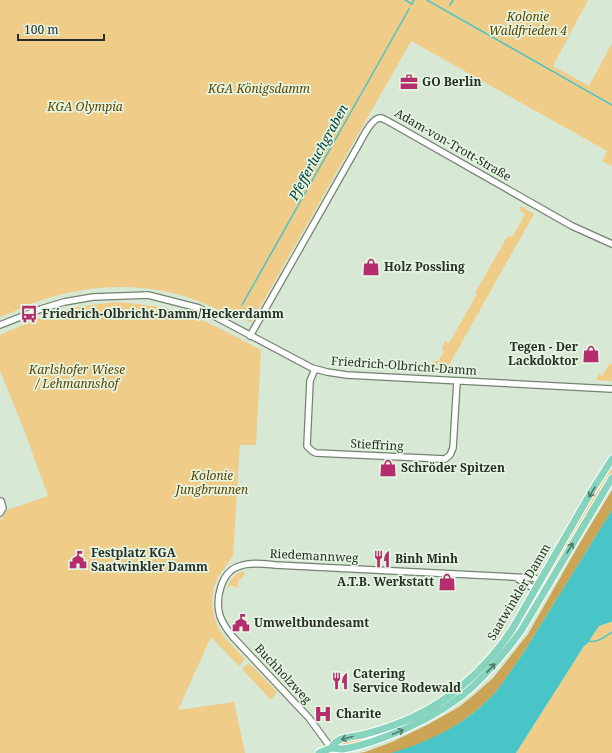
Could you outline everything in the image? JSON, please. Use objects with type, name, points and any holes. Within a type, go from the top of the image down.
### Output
[{"type":"main road","name":"Saatwinkler Damm","points":[[319,753],[331,748],[341,739],[377,731],[397,724],[422,712],[458,689],[483,666],[512,630],[593,489],[612,459]]},
{"type":"main road","name":"Saatwinkler Damm","points":[[331,748],[342,749],[361,745],[397,733],[426,719],[463,695],[490,669],[520,631],[612,478]]},
{"type":"street","name":"Adam-von-Trott-Straße","points":[[250,336],[359,144],[372,123],[379,118],[393,124],[572,226],[612,244]]},
{"type":"street","name":"Friedrich-Olbricht-Damm","points":[[0,325],[64,302],[93,297],[148,295],[199,308],[315,369],[327,372],[347,375],[612,389]]},
{"type":"street","name":"Stieffring","points":[[315,369],[310,381],[307,446],[316,453],[445,459],[450,455],[453,448],[457,381]]},
{"type":"street","points":[[0,513],[3,508],[1,501]]},
{"type":"street","name":"Riedemannweg","points":[[232,570],[240,566],[254,564],[516,577],[534,578],[548,586]]},
{"type":"street","name":"Buchholzweg","points":[[232,570],[224,579],[218,599],[220,615],[224,626],[309,718],[331,748]]},
{"type":"street","name":"Riedemannweg","points":[[516,577],[543,594]]},
{"type":"green space","points":[[0,0],[588,0],[553,66],[589,86],[612,43],[612,166],[602,161],[607,151],[411,41],[251,323],[236,312],[231,316],[182,295],[143,288],[123,287],[84,290],[65,294],[39,301],[0,317]]},
{"type":"green space","points":[[521,206],[534,214],[445,372],[428,371],[434,361],[438,361],[444,352],[442,348],[445,341],[449,343],[507,237],[513,236],[525,214],[519,210]]},
{"type":"green space","points":[[118,302],[166,308],[184,313],[218,327],[261,350],[256,445],[240,445],[233,556],[218,577],[214,587],[212,602],[216,623],[219,629],[224,637],[245,659],[239,666],[211,637],[178,710],[234,702],[245,753],[0,753],[0,521],[7,510],[48,496],[23,427],[0,371],[0,335],[39,318],[63,310]]},
{"type":"green space","points":[[606,362],[612,364],[612,381],[596,380],[599,374],[602,376],[610,364]]},
{"type":"green space","points":[[612,464],[612,472],[549,580],[545,578]]},
{"type":"green space","points":[[243,571],[245,573],[242,579],[240,578],[237,586],[239,586],[238,588],[230,585],[229,589],[227,588],[233,578]]},
{"type":"green space","points":[[534,598],[538,600],[520,629],[492,664],[450,701],[449,699],[479,675],[495,658],[511,636]]},
{"type":"green space","points":[[612,621],[612,753],[516,753],[584,646],[599,626]]},
{"type":"green space","points":[[249,663],[277,692],[271,700],[242,669]]},
{"type":"green space","points":[[437,707],[438,708],[426,715],[390,731],[340,746],[340,744],[346,741],[365,738],[400,726]]},
{"type":"shaded area","points":[[612,490],[612,510],[522,655],[491,697],[458,724],[418,745],[392,753],[359,753],[392,742],[427,725],[459,707],[493,678],[528,634]]},
{"type":"water","points":[[612,510],[612,621],[599,626],[584,646],[516,753],[391,753],[419,744],[458,724],[481,707],[491,697],[522,655]]},
{"type":"waterway","name":"Pfefferluchgraben","points":[[405,0],[412,4],[414,0]]},
{"type":"waterway","points":[[427,0],[612,105]]},
{"type":"waterway","name":"Pfefferluchgraben","points":[[450,5],[453,0]]},
{"type":"waterway","name":"Pfefferluchgraben","points":[[242,305],[409,9]]},
{"type":"waterway","points":[[587,641],[597,641],[612,632]]},
{"type":"place","name":"GO Berlin","points":[[409,82]]},
{"type":"place","name":"Holz Possling","points":[[371,267]]},
{"type":"place","name":"Friedrich-Olbricht-Damm/Heckerdamm","points":[[29,314]]},
{"type":"place","name":"Tegen - Der Lackdoktor","points":[[591,354]]},
{"type":"place","name":"Schröder Spitzen","points":[[388,468]]},
{"type":"place","name":"Binh Minh","points":[[382,559]]},
{"type":"place","name":"Festplatz KGA Saatwinkler Damm","points":[[78,560]]},
{"type":"place","name":"A.T.B. Werkstatt","points":[[447,582]]},
{"type":"place","name":"Umweltbundesamt","points":[[241,623]]},
{"type":"place","name":"Catering Service Rodewald","points":[[340,681]]},
{"type":"place","name":"Charite","points":[[323,714]]},
{"type":"park label","name":"Kolonie Waldfrieden 4","points":[[528,24]]},
{"type":"park label","name":"KGA Königsdamm","points":[[259,89]]},
{"type":"park label","name":"KGA Olympia","points":[[85,107]]},
{"type":"park label","name":"Karlshofer Wiese / Lehmannshof","points":[[77,377]]},
{"type":"park label","name":"Kolonie Jungbrunnen","points":[[212,483]]}]
